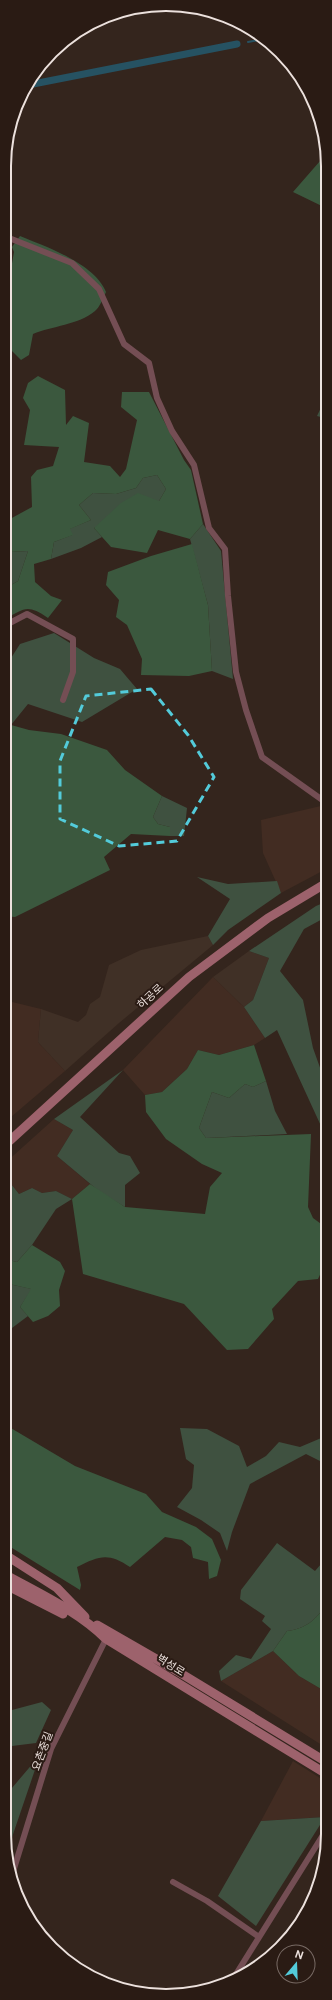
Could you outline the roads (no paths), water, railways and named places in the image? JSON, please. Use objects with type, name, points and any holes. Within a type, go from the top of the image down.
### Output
[{"type":"main road","name":"하공로","points":[[11,1140],[189,977],[268,918],[321,886]]},
{"type":"main road","points":[[11,1558],[57,1588],[86,1618]]},
{"type":"main road","name":"벽성로","points":[[11,1573],[177,1671],[321,1759]]},
{"type":"main road","name":"벽성로","points":[[11,1578],[98,1631],[106,1639],[321,1771]]},
{"type":"main road","points":[[11,1588],[24,1596],[98,1631]]},
{"type":"street","points":[[11,239],[72,263],[99,289],[124,344],[149,363],[157,398],[172,431],[194,465],[209,528],[225,549],[236,672],[246,710],[262,757],[321,799]]},
{"type":"street","points":[[11,622],[27,614],[73,639],[73,672],[63,700]]},
{"type":"street","name":"요촌중길","points":[[15,1867],[51,1749],[106,1639]]},
{"type":"street","points":[[238,1972],[321,1838]]},
{"type":"street","points":[[173,1882],[207,1901],[259,1937]]},
{"type":"waterway","points":[[248,42],[257,40]]},
{"type":"waterway","points":[[35,84],[237,44]]}]
